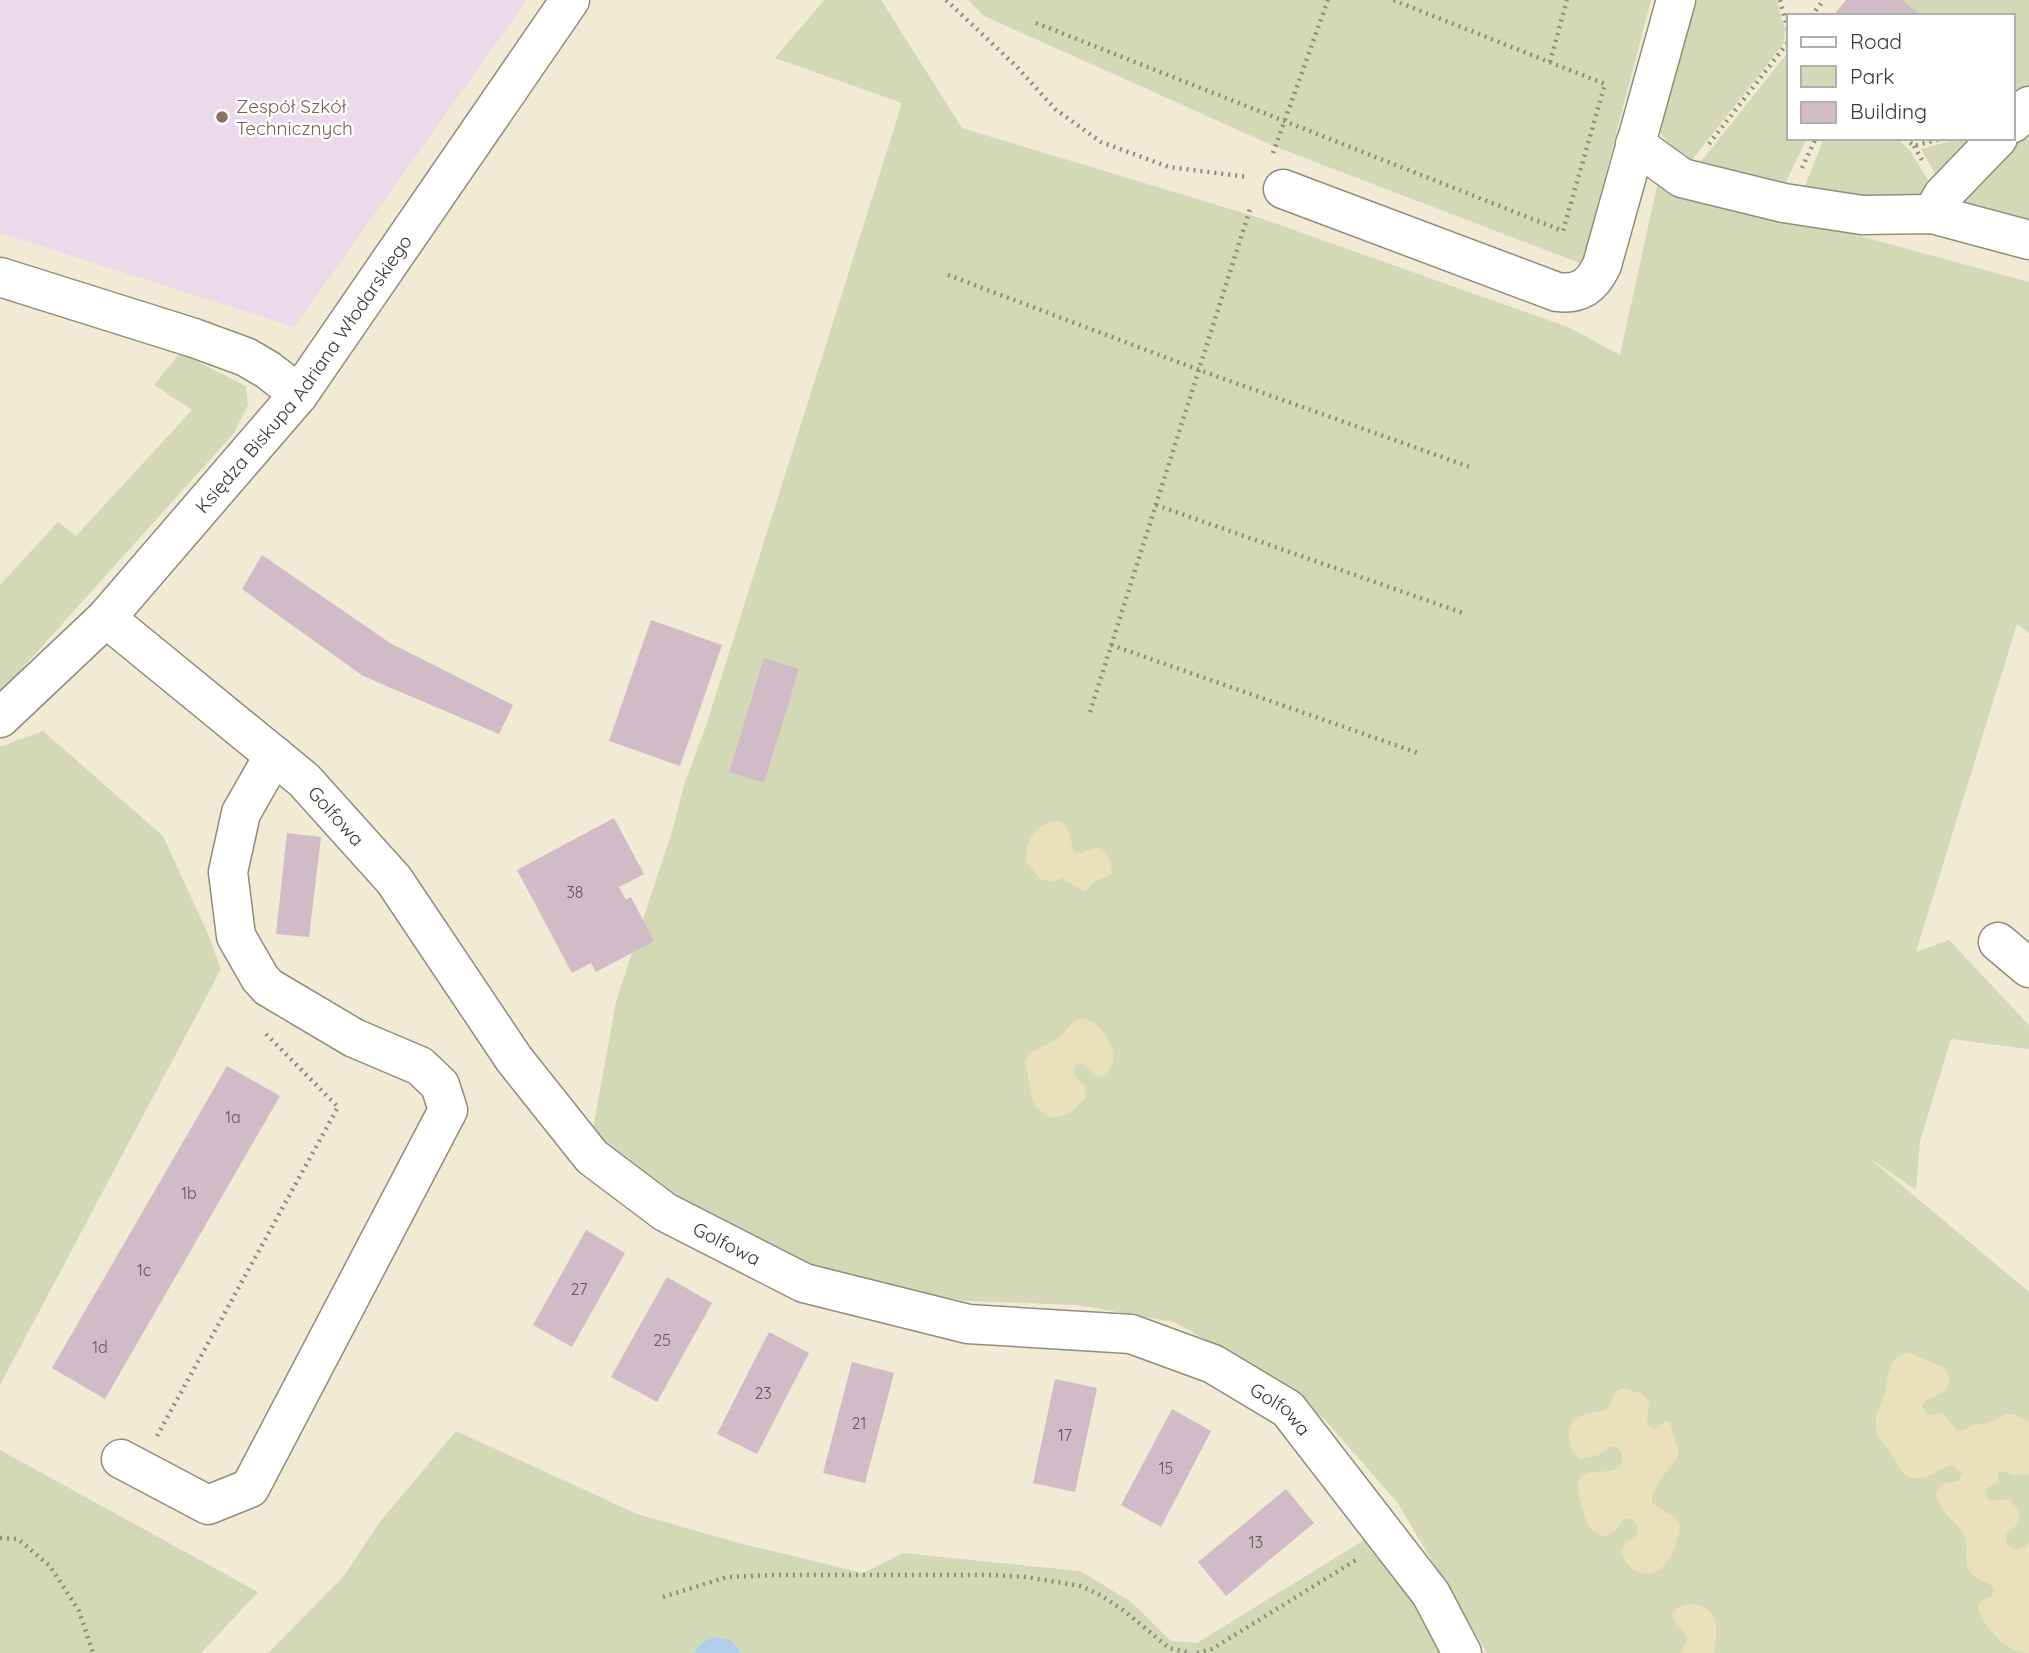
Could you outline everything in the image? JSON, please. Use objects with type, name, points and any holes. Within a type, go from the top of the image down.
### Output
[{"type":"street","name":"Księdza Biskupa Adriana Włodarskiego","points":[[0,718],[106,618],[299,394],[570,0]]},
{"type":"street","points":[[1273,185],[1557,292],[1569,293],[1588,286],[1602,265],[1676,0]]},
{"type":"street","points":[[2015,121],[2029,106]]},
{"type":"street","points":[[1933,214],[1943,195],[1996,140]]},
{"type":"street","points":[[1635,144],[1682,178],[1784,203],[1862,215],[1933,214],[2029,240]]},
{"type":"street","points":[[0,277],[246,357],[299,394]]},
{"type":"street","name":"Golfowa","points":[[106,618],[304,780],[394,880],[514,1059],[592,1157],[665,1212],[804,1283],[968,1324],[1131,1334],[1213,1364],[1288,1409],[1431,1594],[1462,1653]]},
{"type":"street","points":[[130,1464],[208,1505],[250,1488],[448,1110],[440,1085],[420,1066],[354,1038],[268,987],[236,936],[228,872],[241,813],[274,755]]},
{"type":"street","points":[[1998,942],[2029,968]]},
{"type":"path","points":[[946,0],[1017,67],[1055,109],[1101,142],[1170,167],[1244,175],[1273,185]]},
{"type":"path","points":[[1090,712],[1248,215],[1273,185],[1285,121],[1328,0]]},
{"type":"path","points":[[1036,23],[1563,231],[1605,84],[1394,0]]},
{"type":"path","points":[[1550,62],[1567,0]]},
{"type":"path","points":[[1780,0],[1787,26]]},
{"type":"path","points":[[1813,14],[1824,0]]},
{"type":"path","points":[[1682,178],[1787,44]]},
{"type":"path","points":[[1907,140],[1914,146],[1936,140]]},
{"type":"path","points":[[947,275],[1199,370],[1469,467]]},
{"type":"path","points":[[1156,505],[1463,613]]},
{"type":"path","points":[[1111,645],[1418,753]]},
{"type":"path","points":[[130,1464],[338,1107],[265,1033]]},
{"type":"path","points":[[0,1538],[18,1539],[50,1566],[79,1611],[93,1653]]},
{"type":"path","points":[[1197,1653],[1212,1650],[1389,1539]]},
{"type":"path","points":[[663,1597],[727,1577],[774,1574],[1026,1577],[1081,1586],[1128,1613],[1169,1648],[1191,1653]]},
{"type":"shaded area","name":"Zespół Szkół Technicznych","points":[[0,0],[527,0],[294,327],[0,233]]},
{"type":"green space","points":[[824,0],[881,0],[962,128],[1260,218],[1568,327],[1620,355],[1657,186],[1665,183],[2029,282],[2029,633],[2017,624],[1916,952],[1949,940],[2029,1025],[2029,1049],[1951,1039],[1920,1141],[1916,1190],[1868,1157],[2029,1292],[2029,1653],[1487,1653],[1397,1502],[1323,1418],[1262,1372],[1174,1322],[1077,1305],[966,1301],[839,1281],[716,1224],[592,1134],[616,1002],[674,825],[684,785],[707,723],[902,103],[775,58]]},
{"type":"green space","points":[[968,0],[1651,0],[1582,264],[1276,147],[984,16]]},
{"type":"green space","points":[[1688,0],[1777,0],[1785,31],[1784,43],[1689,164],[1674,151],[1659,131]]},
{"type":"green space","points":[[1902,0],[2029,0],[2029,88],[2015,104],[2015,14],[1920,14]]},
{"type":"green space","points":[[1787,54],[1787,140],[1806,140],[1781,192],[1696,168]]},
{"type":"green space","points":[[2018,131],[2029,140],[2029,227],[1951,201],[2009,140],[2015,140]]},
{"type":"green space","points":[[1823,140],[1899,140],[1910,151],[1935,191],[1933,197],[1801,196]]},
{"type":"green space","points":[[1955,140],[1981,140],[1942,186],[1921,149]]},
{"type":"green space","points":[[180,353],[246,386],[248,405],[234,433],[0,693],[0,585],[58,522],[76,536],[192,410],[154,385]]},
{"type":"green space","points":[[43,731],[163,836],[221,969],[0,1385],[0,747]]},
{"type":"green space","points":[[456,1431],[637,1514],[739,1543],[863,1573],[903,1553],[1080,1571],[1130,1601],[1171,1641],[1197,1643],[1369,1537],[1448,1653],[742,1653],[731,1640],[702,1643],[693,1653],[268,1653],[344,1576],[379,1523]]},
{"type":"green space","points":[[0,1450],[258,1592],[201,1653],[0,1653]]},
{"type":"sand","points":[[1057,821],[1066,826],[1076,852],[1082,853],[1097,847],[1104,852],[1109,858],[1112,873],[1083,891],[1062,878],[1057,881],[1041,880],[1026,861],[1028,846],[1038,829],[1049,822]]},
{"type":"sand","points":[[1084,1018],[1107,1037],[1113,1056],[1112,1065],[1098,1077],[1084,1063],[1075,1065],[1074,1075],[1085,1086],[1086,1097],[1069,1113],[1060,1117],[1048,1117],[1033,1101],[1025,1061],[1036,1050],[1062,1035],[1071,1024]]},
{"type":"sand","points":[[1908,1352],[1944,1368],[1950,1377],[1947,1389],[1924,1402],[1922,1406],[1928,1416],[1943,1413],[1957,1431],[1974,1424],[1988,1423],[2008,1414],[2029,1422],[2029,1474],[2014,1475],[2001,1471],[1998,1473],[1998,1481],[1985,1491],[1985,1494],[1991,1501],[2009,1499],[2020,1512],[2018,1524],[2006,1534],[2007,1544],[2015,1550],[2025,1547],[2029,1541],[2029,1653],[2012,1649],[1997,1638],[1977,1607],[1985,1599],[1992,1597],[1994,1589],[1968,1569],[1964,1535],[1945,1513],[1936,1493],[1942,1484],[1958,1481],[1962,1473],[1952,1465],[1924,1478],[1909,1477],[1900,1469],[1878,1436],[1876,1417],[1892,1364],[1895,1359]]},
{"type":"sand","points":[[1623,1388],[1643,1394],[1649,1404],[1647,1422],[1650,1427],[1656,1429],[1665,1421],[1670,1423],[1679,1453],[1658,1482],[1652,1502],[1676,1519],[1680,1527],[1679,1535],[1668,1560],[1659,1570],[1648,1574],[1630,1567],[1622,1552],[1624,1545],[1637,1534],[1638,1527],[1634,1521],[1627,1518],[1611,1534],[1597,1534],[1587,1522],[1579,1496],[1578,1484],[1583,1475],[1618,1468],[1622,1461],[1620,1450],[1611,1446],[1599,1455],[1580,1459],[1572,1451],[1569,1440],[1572,1422],[1583,1415],[1608,1407],[1616,1391]]},
{"type":"sand","points":[[1687,1604],[1698,1605],[1711,1613],[1716,1626],[1714,1653],[1680,1653],[1688,1639],[1672,1614]]},
{"type":"water","points":[[714,1637],[731,1640],[742,1653],[693,1653],[702,1643]]},
{"type":"building","points":[[1846,0],[1902,0],[1920,14],[1835,14]]},
{"type":"building","points":[[262,555],[390,643],[513,705],[499,734],[363,676],[242,589]]},
{"type":"building","points":[[651,620],[722,645],[680,766],[609,741]]},
{"type":"building","points":[[764,658],[799,669],[764,783],[729,772]]},
{"type":"building","points":[[614,818],[644,874],[619,887],[626,900],[631,897],[654,941],[596,972],[591,963],[572,973],[517,870]]},
{"type":"building","points":[[287,833],[321,837],[309,937],[276,934]]},
{"type":"building","points":[[227,1066],[280,1096],[105,1399],[52,1368]]},
{"type":"building","points":[[586,1230],[625,1253],[572,1347],[533,1325]]},
{"type":"building","points":[[667,1277],[712,1303],[657,1402],[611,1377]]},
{"type":"building","points":[[769,1332],[809,1353],[757,1454],[717,1434]]},
{"type":"building","points":[[852,1362],[894,1373],[865,1483],[823,1473]]},
{"type":"building","points":[[1055,1379],[1097,1388],[1075,1492],[1033,1483]]},
{"type":"building","points":[[1172,1409],[1211,1431],[1161,1527],[1121,1505]]},
{"type":"building","points":[[1286,1489],[1314,1523],[1226,1596],[1198,1562]]},
{"type":"place","name":"Zespół Szkół Technicznych","points":[[222,117]]}]
